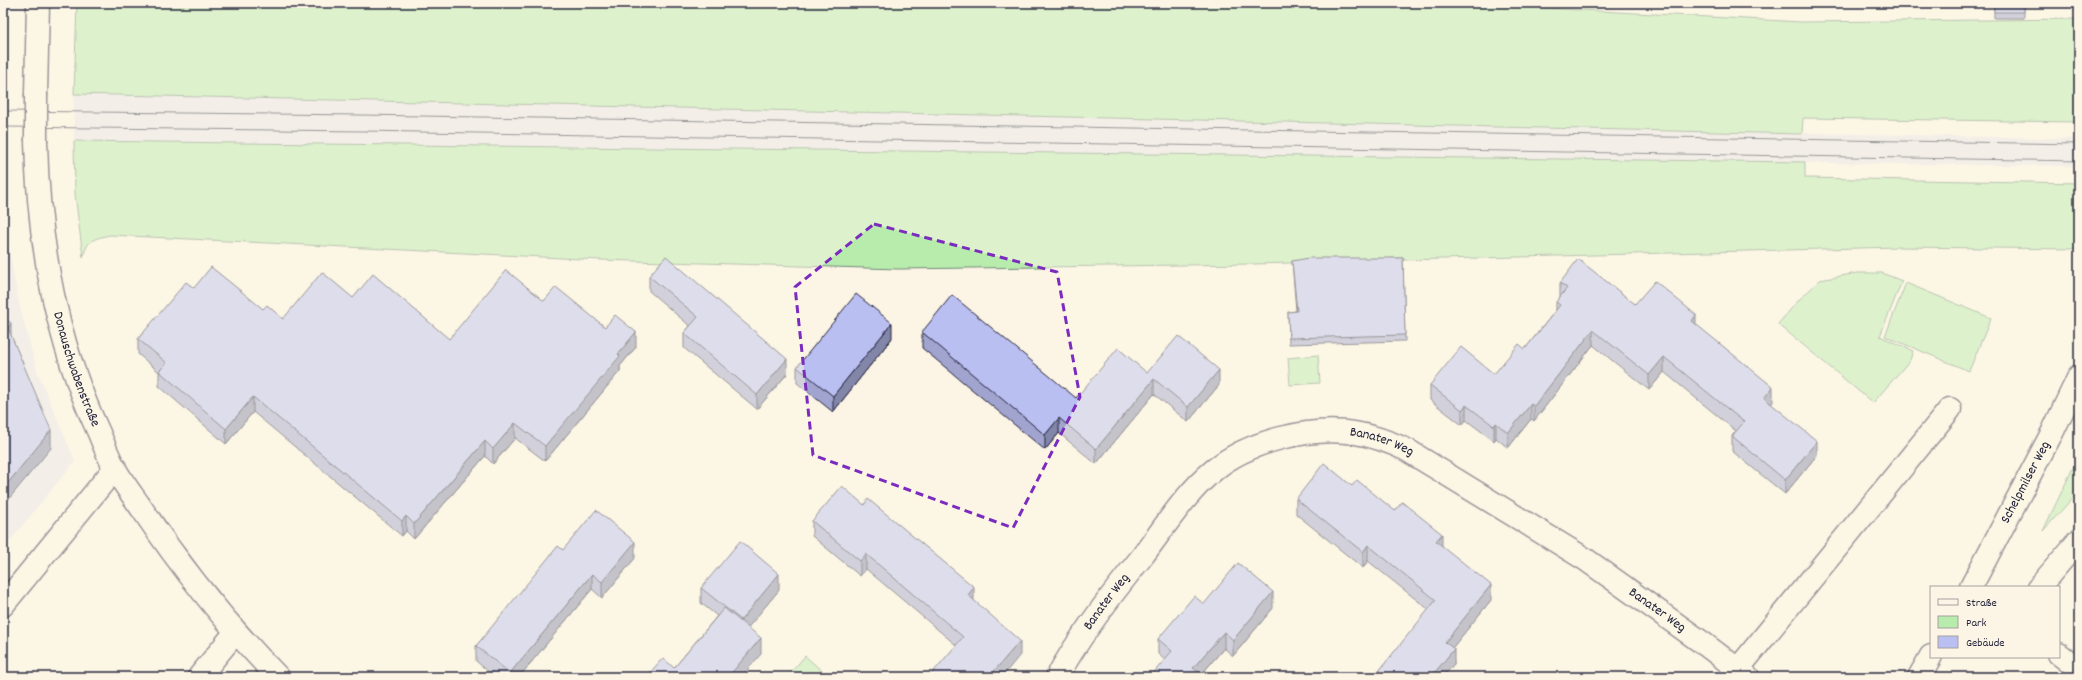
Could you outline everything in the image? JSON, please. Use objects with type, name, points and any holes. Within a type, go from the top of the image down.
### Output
[{"type":"street","name":"Donauschwabenstraße","points":[[38,3],[36,141],[40,218],[52,289],[65,348],[84,404],[115,468],[174,557],[235,633],[278,677]]},
{"type":"street","name":"Schelpmilser Weg","points":[[1972,586],[2053,431],[2079,376]]},
{"type":"street","points":[[1743,673],[1950,409]]},
{"type":"street","name":"Banater Weg","points":[[1058,677],[1087,630],[1132,569],[1192,492],[1215,469],[1237,454],[1270,441],[1324,432],[1354,433],[1381,438],[1407,450],[1585,559],[1743,673]]},
{"type":"street","points":[[3,605],[115,468]]},
{"type":"street","points":[[2040,586],[2079,540]]},
{"type":"street","points":[[199,677],[235,633]]},
{"type":"street","points":[[2060,655],[2079,669]]},
{"type":"street","points":[[1919,677],[1930,658]]},
{"type":"highlighted area","points":[[874,224],[1057,272],[1080,397],[1013,528],[813,455],[795,287]]},
{"type":"shaded area","points":[[74,94],[2079,139],[2079,166],[74,141]]},
{"type":"shaded area","points":[[3,218],[19,304],[37,371],[75,461],[3,549]]},
{"type":"green space","points":[[77,3],[1451,3],[1801,22],[2079,19],[2079,122],[1803,118],[1802,134],[74,94]]},
{"type":"green space","points":[[74,141],[1805,162],[1805,178],[2079,183],[2079,249],[1898,247],[1253,264],[899,269],[601,260],[110,235],[95,239],[89,243],[83,257],[75,194]]},
{"type":"green space","points":[[1857,273],[1882,273],[1902,281],[1880,336],[1913,351],[1910,360],[1873,403],[1778,324],[1798,301],[1820,280]]},
{"type":"green space","points":[[1906,283],[1991,318],[1969,371],[1885,336]]},
{"type":"green space","points":[[1318,355],[1320,383],[1290,385],[1288,358]]},
{"type":"green space","points":[[2079,455],[2079,491],[2043,531]]},
{"type":"green space","points":[[805,656],[829,677],[787,677]]},
{"type":"building","points":[[1994,3],[2024,3],[2024,12],[1994,12]]},
{"type":"building","points":[[666,256],[787,359],[757,395],[684,333],[698,317],[649,276]]},
{"type":"building","points":[[1309,258],[1403,258],[1405,335],[1289,338],[1288,312],[1297,311],[1292,261]]},
{"type":"building","points":[[1578,259],[1635,304],[1655,281],[1696,315],[1692,321],[1773,387],[1764,398],[1817,441],[1785,480],[1732,436],[1744,422],[1664,357],[1649,375],[1593,330],[1534,406],[1531,404],[1508,433],[1496,423],[1494,426],[1466,405],[1462,410],[1430,385],[1461,347],[1494,374],[1519,344],[1525,349],[1560,305],[1556,302],[1567,288],[1560,283]]},
{"type":"building","points":[[211,267],[263,309],[267,305],[283,319],[322,272],[353,298],[373,274],[449,339],[506,270],[544,301],[556,287],[605,327],[615,315],[636,332],[618,354],[620,356],[545,446],[515,423],[493,449],[485,441],[414,524],[406,516],[402,521],[253,397],[226,429],[159,371],[167,363],[138,339],[186,282],[194,288]]},
{"type":"building","points":[[856,294],[892,323],[833,396],[797,367]]},
{"type":"building","points":[[952,295],[1076,398],[1118,348],[1147,373],[1178,336],[1219,370],[1188,407],[1154,379],[1096,449],[1059,418],[1045,435],[922,332]]},
{"type":"building","points":[[3,317],[11,323],[8,328],[51,430],[3,489]]},
{"type":"building","points":[[1324,463],[1352,486],[1357,480],[1395,511],[1402,502],[1442,534],[1436,541],[1491,585],[1445,642],[1454,649],[1431,677],[1374,677],[1436,600],[1368,545],[1363,552],[1296,499]]},
{"type":"building","points":[[842,486],[864,505],[868,499],[974,587],[968,595],[1020,641],[989,677],[929,677],[963,637],[866,554],[860,561],[812,521]]},
{"type":"building","points":[[596,510],[635,542],[602,582],[592,574],[510,673],[476,646],[558,546],[563,550]]},
{"type":"building","points":[[740,541],[779,574],[741,620],[701,588]]},
{"type":"building","points":[[1238,563],[1273,592],[1233,640],[1224,632],[1193,668],[1205,677],[1150,677],[1172,651],[1158,639],[1194,596],[1204,604]]},
{"type":"building","points":[[724,608],[761,638],[728,677],[646,677],[663,658],[674,668]]},
{"type":"tram line","points":[[3,111],[361,115],[2079,144]]},
{"type":"tram line","points":[[3,127],[363,131],[2079,161]]}]
